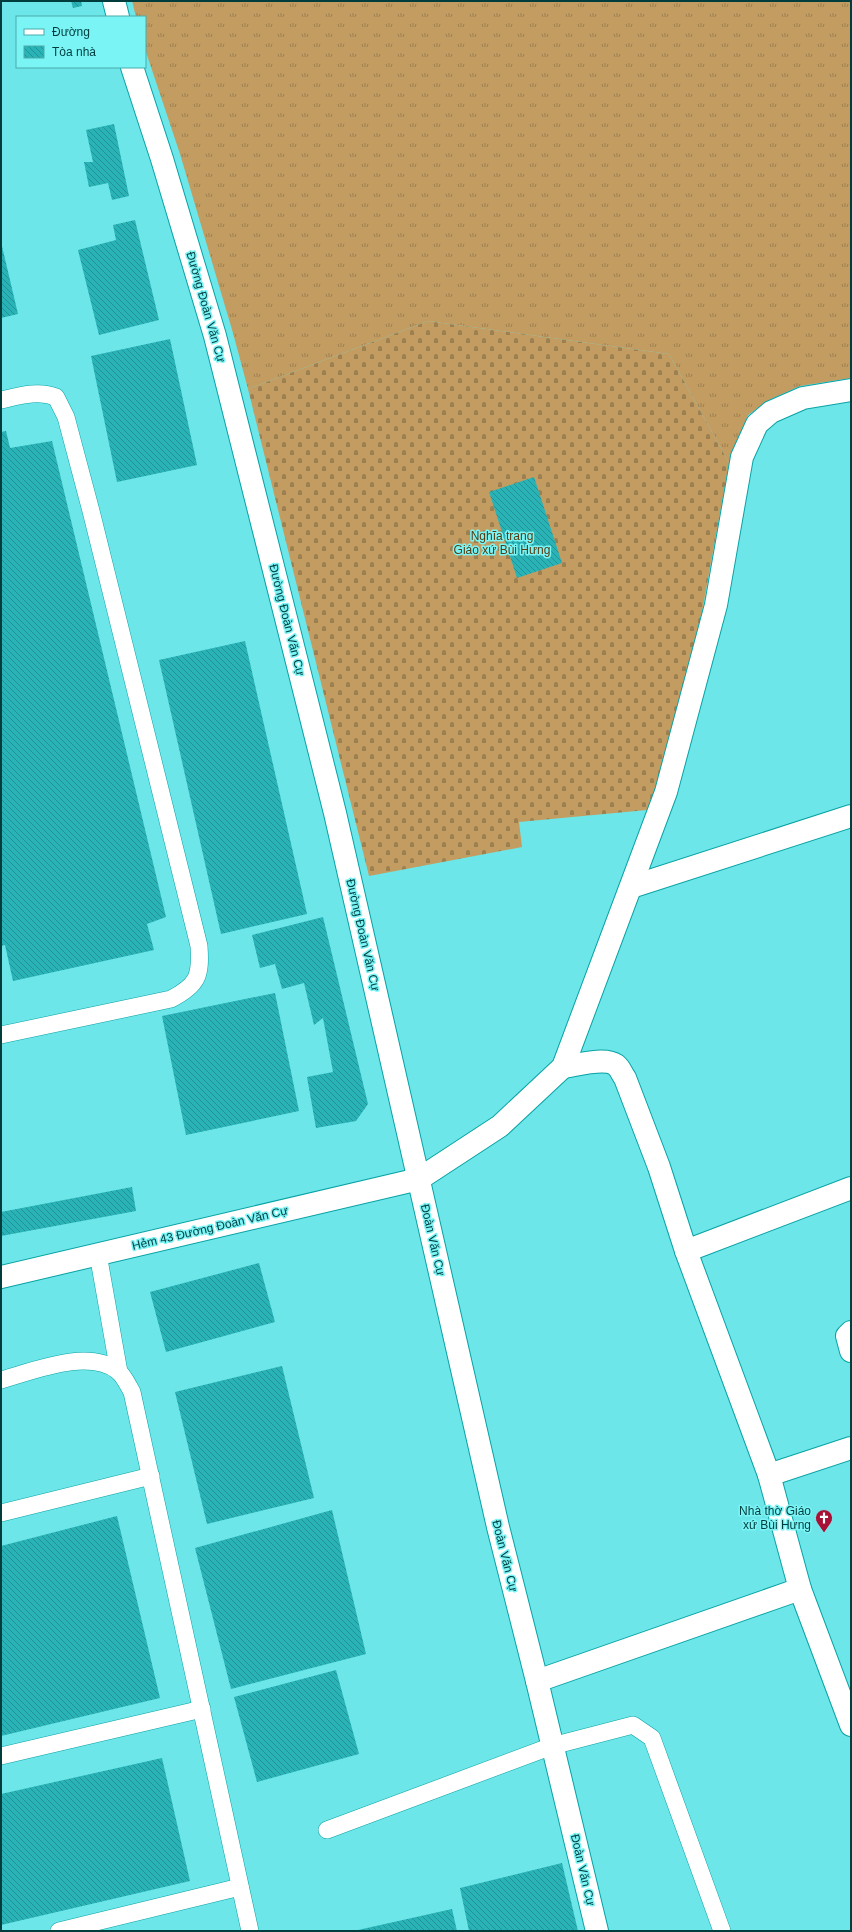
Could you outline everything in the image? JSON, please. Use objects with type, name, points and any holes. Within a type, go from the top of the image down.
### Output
[{"type":"street","points":[[114,1],[118,16]]},
{"type":"street","name":"Đường Đoàn Văn Cự","points":[[132,68],[162,159],[215,336],[339,831],[419,1179]]},
{"type":"street","points":[[419,1179],[500,1126],[564,1067],[666,792],[716,606],[742,457],[756,424],[771,412],[803,398],[851,390]]},
{"type":"street","points":[[631,887],[851,816]]},
{"type":"street","points":[[564,1067],[603,1061],[618,1066],[625,1078],[659,1167],[686,1251],[769,1475],[800,1589],[851,1725]]},
{"type":"street","name":"Hẻm 43 Đường Đoàn Văn Cự","points":[[1,1278],[419,1179]]},
{"type":"street","name":"Đoàn Văn Cự","points":[[419,1179],[498,1527],[537,1681],[597,1931]]},
{"type":"street","points":[[686,1251],[851,1188]]},
{"type":"street","points":[[851,1332],[847,1336],[851,1351]]},
{"type":"street","points":[[769,1475],[851,1448]]},
{"type":"street","points":[[537,1681],[800,1589]]},
{"type":"lane","points":[[1,400],[46,393],[56,397],[66,417],[91,511],[199,946],[200,957],[199,970],[196,980],[184,992],[171,1000],[1,1035]]},
{"type":"lane","points":[[98,1254],[119,1372],[132,1392],[250,1931]]},
{"type":"lane","points":[[1,1380],[70,1362],[99,1362],[119,1372]]},
{"type":"lane","points":[[1,1513],[151,1476]]},
{"type":"lane","points":[[1,1756],[202,1710]]},
{"type":"lane","points":[[327,1830],[552,1746],[633,1725],[652,1738],[722,1931]]},
{"type":"lane","points":[[59,1931],[240,1887]]},
{"type":"green space","points":[[132,1],[851,1],[851,378],[800,386],[769,400],[748,415],[731,454],[729,463],[669,354],[428,321],[248,389],[180,154],[146,52],[146,16],[136,16]]},
{"type":"green space","name":"Nghĩa trang Giáo xứ Bùi Hưng","points":[[428,321],[669,354],[729,463],[702,612],[656,788],[647,810],[519,822],[522,847],[369,876],[248,389]]},
{"type":"building","points":[[71,1],[81,1],[82,6],[73,8]]},
{"type":"building","points":[[114,124],[129,196],[112,200],[108,183],[89,187],[84,162],[93,162],[86,130]]},
{"type":"building","points":[[135,220],[159,320],[99,335],[78,250],[116,240],[113,225]]},
{"type":"building","points":[[1,242],[18,314],[1,318]]},
{"type":"building","points":[[170,339],[197,465],[117,482],[91,356]]},
{"type":"building","points":[[6,431],[10,448],[52,441],[166,917],[147,924],[154,950],[13,981],[5,945],[1,946],[1,432]]},
{"type":"building","points":[[534,477],[562,563],[517,578],[489,492]]},
{"type":"building","points":[[245,641],[307,914],[221,934],[159,660]]},
{"type":"building","points":[[323,917],[368,1104],[356,1121],[316,1128],[307,1077],[333,1072],[323,1018],[314,1025],[304,983],[282,989],[275,964],[260,968],[252,935]]},
{"type":"building","points":[[275,993],[299,1111],[186,1135],[162,1016]]},
{"type":"building","points":[[132,1187],[136,1211],[1,1236],[1,1212]]},
{"type":"building","points":[[259,1263],[275,1322],[166,1352],[150,1292]]},
{"type":"building","points":[[282,1366],[314,1498],[207,1524],[175,1392]]},
{"type":"building","points":[[332,1510],[366,1654],[231,1689],[195,1548]]},
{"type":"building","points":[[117,1516],[160,1698],[1,1736],[1,1546]]},
{"type":"building","points":[[336,1670],[359,1754],[257,1782],[234,1697]]},
{"type":"building","points":[[162,1758],[190,1881],[1,1925],[1,1794]]},
{"type":"building","points":[[562,1863],[578,1931],[469,1931],[460,1888]]},
{"type":"building","points":[[452,1909],[457,1931],[358,1931],[358,1930]]},
{"type":"place","name":"Nhà thờ Giáo xứ Bùi Hưng","points":[[824,1533]]}]
